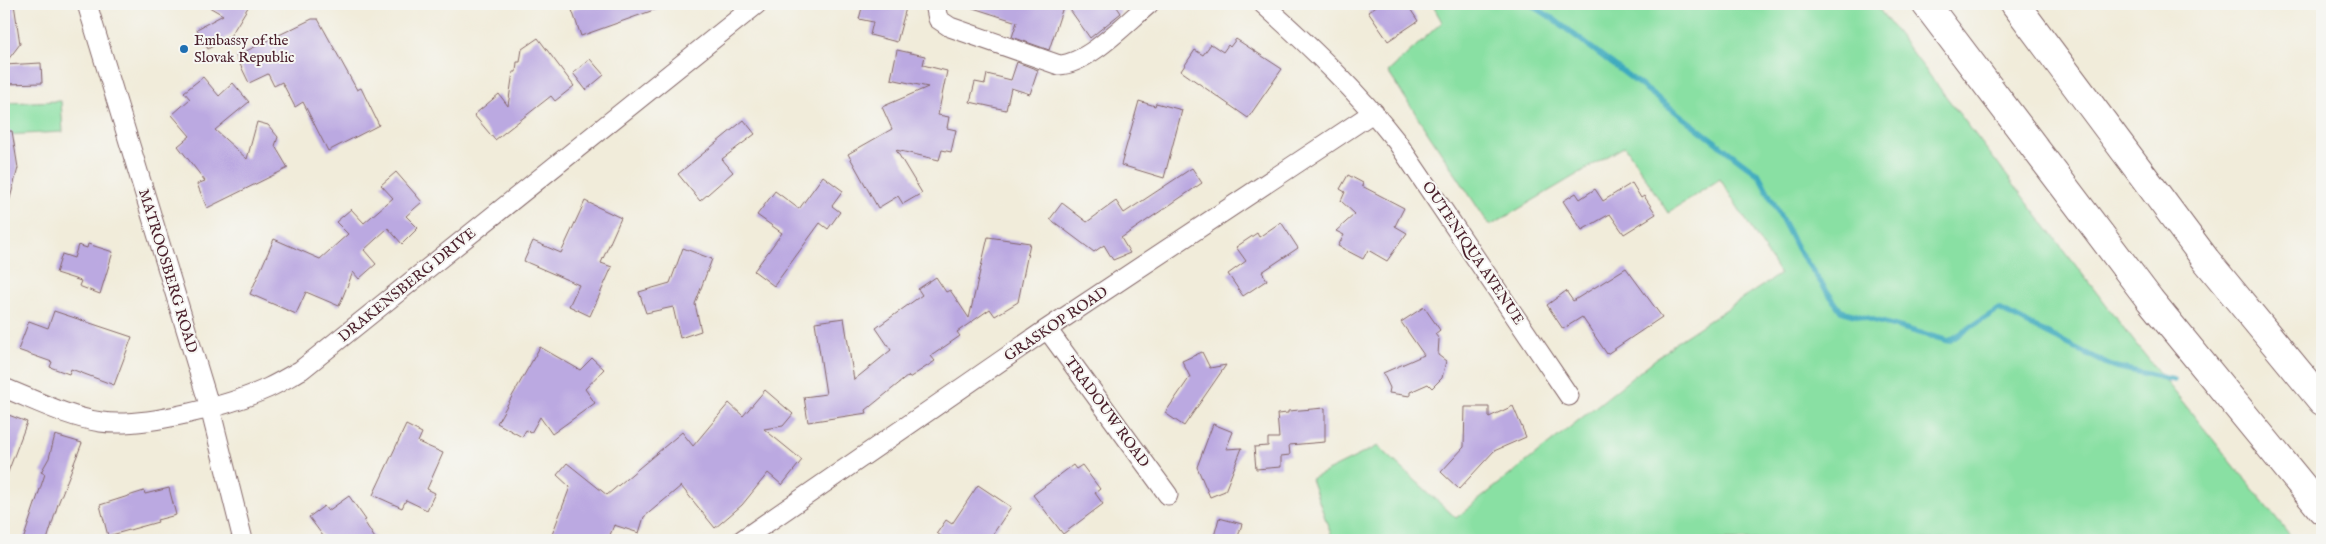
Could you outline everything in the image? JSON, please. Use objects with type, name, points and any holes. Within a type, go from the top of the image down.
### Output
[{"type":"highway","points":[[1926,4],[2150,300],[2322,510]]},
{"type":"highway","points":[[2015,4],[2206,260],[2322,401]]},
{"type":"street","name":"MATROOSBERG ROAD","points":[[87,4],[210,408],[243,540]]},
{"type":"street","name":"DRAKENSBERG DRIVE","points":[[4,388],[75,416],[100,422],[127,424],[210,408],[268,388],[301,370],[757,4]]},
{"type":"street","points":[[935,4],[938,19],[950,27],[1059,64],[1074,61],[1100,45],[1149,4]]},
{"type":"street","name":"OUTENIQUA AVENUE","points":[[1263,4],[1320,56],[1374,112],[1419,170],[1569,396]]},
{"type":"street","name":"GRASKOP ROAD","points":[[742,540],[1047,329],[1374,112]]},
{"type":"street","name":"TRADOUW ROAD","points":[[1047,329],[1168,495]]},
{"type":"green space","points":[[1432,4],[1875,4],[2136,344],[2294,540],[1333,540],[1311,479],[1378,446],[1456,518],[1678,341],[1780,274],[1720,179],[1668,213],[1625,146],[1490,226],[1388,72],[1442,22]]},
{"type":"green space","points":[[61,101],[63,132],[4,135],[4,103]]},
{"type":"building","points":[[4,4],[14,4],[20,44],[4,65]]},
{"type":"building","points":[[204,4],[250,4],[231,35],[208,49],[197,29],[223,15]]},
{"type":"building","points":[[591,4],[665,4],[665,6],[581,36],[572,10]]},
{"type":"building","points":[[863,4],[907,4],[897,42],[870,35],[873,22],[859,19]]},
{"type":"building","points":[[970,4],[1064,4],[1049,50],[1012,37],[1017,22],[970,7]]},
{"type":"building","points":[[1066,4],[1115,4],[1121,13],[1090,38]]},
{"type":"building","points":[[1379,4],[1407,4],[1418,21],[1388,41],[1368,12]]},
{"type":"building","points":[[312,19],[318,19],[357,90],[361,88],[379,125],[328,151],[303,102],[295,107],[282,82],[274,86],[268,74],[249,83],[236,56]]},
{"type":"building","points":[[538,38],[574,86],[555,101],[551,96],[495,140],[474,115],[499,94],[508,106],[513,72],[516,72],[517,62],[520,62],[522,49]]},
{"type":"building","points":[[1236,39],[1282,69],[1248,118],[1181,71],[1195,50],[1203,55],[1211,44],[1223,52]]},
{"type":"building","points":[[897,50],[925,56],[923,65],[947,71],[938,115],[949,117],[947,128],[956,130],[951,152],[942,150],[939,160],[896,150],[922,193],[903,204],[898,196],[878,208],[848,154],[892,129],[882,107],[928,87],[891,79]]},
{"type":"building","points":[[590,59],[604,75],[586,90],[573,73]]},
{"type":"building","points":[[1017,62],[1038,70],[1030,94],[1011,88],[1006,110],[970,102],[975,82],[985,84],[987,74],[1011,80]]},
{"type":"building","points":[[41,63],[42,83],[5,84],[4,65]]},
{"type":"building","points":[[203,77],[219,96],[233,83],[249,102],[215,130],[247,159],[257,122],[268,125],[278,137],[275,146],[288,168],[207,208],[197,184],[205,181],[178,146],[190,136],[172,115],[190,99],[184,92]]},
{"type":"building","points":[[1139,101],[1155,106],[1156,103],[1182,110],[1164,178],[1121,165]]},
{"type":"building","points":[[744,120],[755,134],[722,159],[733,172],[700,201],[678,174]]},
{"type":"building","points":[[4,131],[12,131],[18,168],[8,206],[4,205]]},
{"type":"building","points":[[1192,168],[1202,183],[1121,238],[1130,253],[1113,260],[1104,245],[1094,252],[1050,219],[1062,203],[1087,222],[1116,201],[1124,213]]},
{"type":"building","points":[[396,172],[422,202],[406,216],[418,228],[402,244],[388,228],[364,250],[376,264],[359,279],[353,272],[339,306],[306,292],[296,314],[250,294],[274,239],[320,259],[348,234],[336,222],[351,209],[364,223],[393,198],[381,185]]},
{"type":"building","points":[[1348,175],[1363,183],[1362,186],[1404,208],[1395,226],[1407,233],[1387,261],[1368,250],[1363,259],[1338,246],[1344,235],[1336,231],[1355,214],[1341,201],[1345,192],[1340,189]]},
{"type":"building","points":[[823,176],[843,191],[832,206],[840,212],[828,229],[820,223],[774,286],[754,271],[782,233],[757,215],[775,191],[799,209]]},
{"type":"building","points":[[1632,183],[1641,198],[1644,196],[1656,214],[1624,234],[1610,214],[1582,230],[1563,201],[1576,193],[1580,199],[1595,189],[1603,201]]},
{"type":"building","points":[[585,201],[621,218],[601,263],[612,267],[590,316],[569,306],[579,285],[524,261],[533,241],[561,253]]},
{"type":"building","points":[[1281,222],[1298,248],[1262,272],[1267,280],[1243,296],[1228,274],[1246,261],[1236,247],[1257,233],[1259,237]]},
{"type":"building","points":[[988,237],[1030,243],[1018,302],[995,316],[990,309],[957,332],[960,336],[931,356],[935,361],[909,378],[908,376],[866,410],[867,413],[808,422],[804,397],[826,394],[815,322],[844,318],[854,380],[891,350],[876,328],[922,295],[918,289],[936,277],[946,292],[950,290],[969,318]]},
{"type":"building","points":[[88,244],[113,252],[100,294],[79,286],[81,281],[56,273],[62,254],[74,258],[78,245],[87,248]]},
{"type":"building","points":[[683,248],[712,259],[695,304],[701,331],[680,338],[673,307],[646,313],[639,292],[670,283]]},
{"type":"building","points":[[1626,268],[1662,317],[1607,354],[1582,317],[1563,329],[1547,305],[1566,291],[1573,301]]},
{"type":"building","points":[[1424,307],[1440,330],[1435,334],[1439,339],[1438,355],[1446,361],[1442,378],[1432,388],[1428,384],[1410,392],[1410,396],[1389,393],[1390,388],[1383,373],[1424,355],[1401,322]]},
{"type":"building","points":[[54,311],[132,337],[114,385],[71,369],[69,374],[50,367],[52,362],[18,350],[29,321],[48,328]]},
{"type":"building","points":[[540,347],[580,370],[592,358],[604,369],[585,389],[595,403],[552,434],[540,417],[531,433],[526,430],[522,437],[497,423]]},
{"type":"building","points":[[1202,352],[1210,368],[1226,365],[1184,426],[1165,413],[1190,377],[1182,361]]},
{"type":"building","points":[[765,390],[793,414],[783,426],[764,429],[802,460],[782,485],[768,473],[742,505],[715,528],[681,486],[644,517],[639,533],[614,525],[608,540],[550,540],[570,487],[557,475],[567,463],[607,495],[682,432],[693,446],[729,403],[743,416]]},
{"type":"building","points":[[1513,406],[1526,437],[1494,451],[1459,489],[1441,472],[1464,447],[1465,407],[1489,407],[1489,417]]},
{"type":"building","points":[[1325,408],[1325,442],[1289,445],[1290,455],[1281,456],[1281,467],[1256,469],[1254,447],[1268,446],[1268,438],[1279,438],[1277,414],[1288,413],[1288,411]]},
{"type":"building","points":[[6,414],[27,422],[5,480],[4,415],[6,416]]},
{"type":"building","points":[[1213,424],[1233,432],[1226,449],[1242,448],[1225,491],[1210,497],[1197,467]]},
{"type":"building","points":[[406,425],[422,433],[418,442],[443,453],[427,489],[435,493],[427,510],[406,500],[402,508],[373,495]]},
{"type":"building","points":[[55,435],[82,443],[58,504],[47,540],[23,540],[45,474],[41,472],[49,458]]},
{"type":"building","points":[[1073,465],[1076,469],[1082,465],[1100,489],[1095,493],[1103,504],[1063,534],[1033,495]]},
{"type":"building","points":[[978,485],[1011,507],[989,540],[941,540],[942,537],[937,533],[946,520],[952,524]]},
{"type":"building","points":[[169,488],[176,515],[108,536],[100,505],[144,491],[145,494]]},
{"type":"building","points":[[349,496],[366,520],[364,521],[376,540],[326,540],[309,517],[324,506],[328,511]]},
{"type":"building","points":[[1219,518],[1242,524],[1237,540],[1213,540]]},
{"type":"waterway","points":[[1530,4],[1552,18],[1759,175],[1798,250],[1841,311],[1949,341],[1999,309],[2111,366],[2174,380]]},
{"type":"place","name":"Embassy of the Slovak Republic","points":[[184,49]]}]
